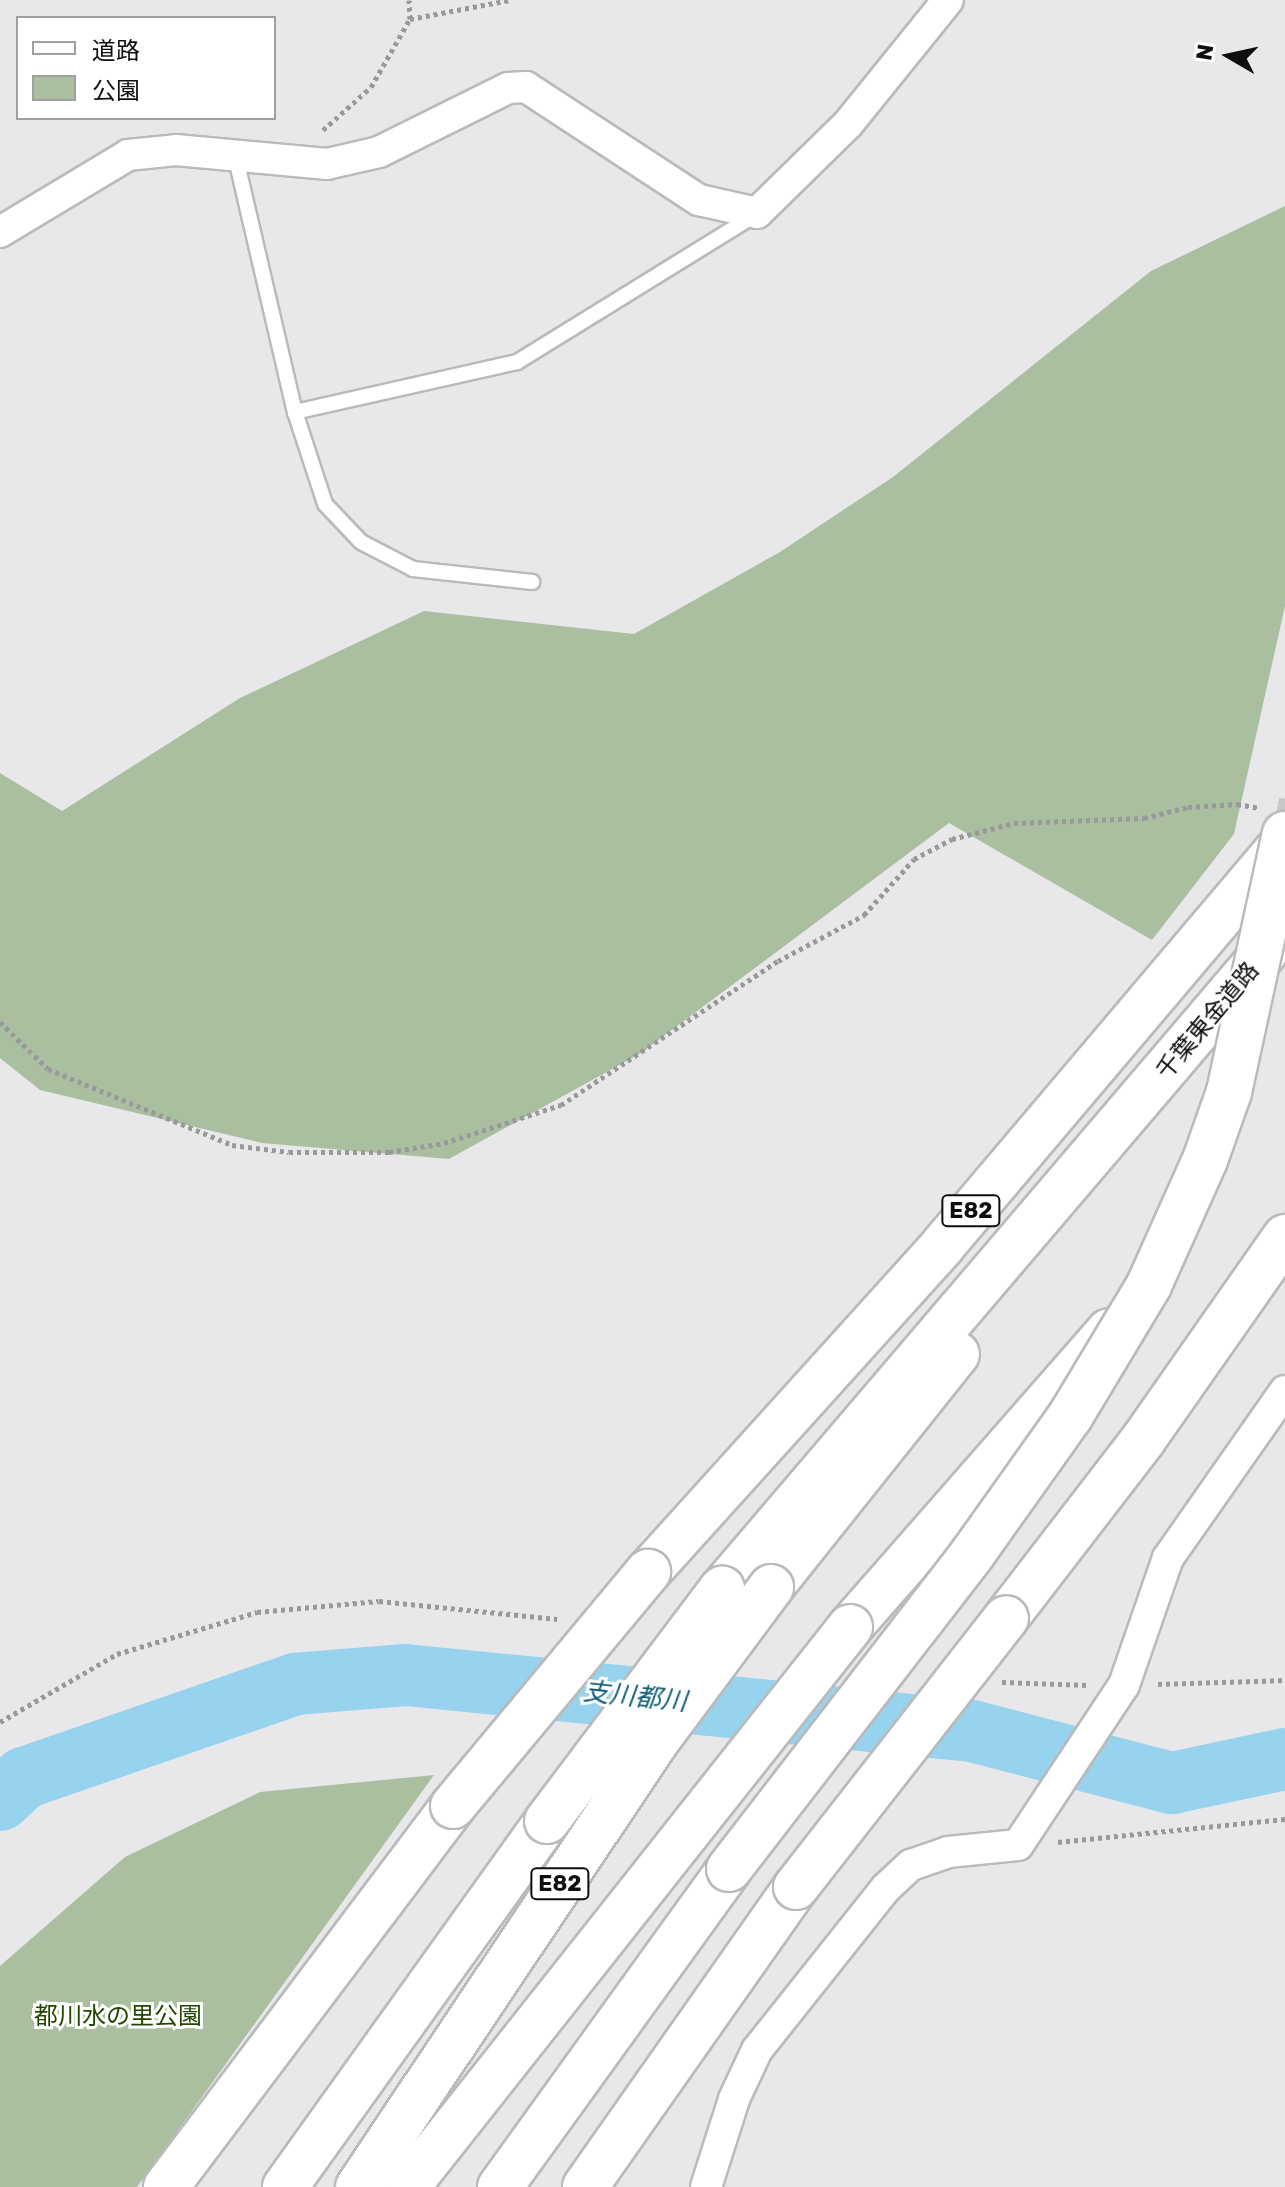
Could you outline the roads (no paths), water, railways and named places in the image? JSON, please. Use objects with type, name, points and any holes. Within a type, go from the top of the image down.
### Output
[{"type":"highway","name":"E82","points":[[407,2187],[850,1627],[1149,1285],[1229,1092],[1278,828]]},
{"type":"highway","name":"E82","points":[[166,2187],[453,1806],[648,1572],[943,1245],[1278,828]]},
{"type":"highway","name":"千葉東金道路","points":[[1130,1113],[1285,928]]},
{"type":"highway","name":"E82","points":[[358,2187],[656,1742],[771,1587],[1088,1193],[1130,1113]]},
{"type":"highway","name":"E82","points":[[285,2187],[547,1821],[722,1589],[1130,1113]]},
{"type":"highway","points":[[585,2187],[796,1887],[1143,1440],[1285,1237]]},
{"type":"highway","points":[[500,2187],[729,1869],[973,1553],[1071,1415],[1149,1285]]},
{"type":"street","points":[[0,232],[128,155],[176,150],[236,159],[327,164],[379,152],[508,88],[526,87],[699,200],[757,213],[848,124],[948,0]]},
{"type":"street","points":[[706,2187],[734,2099],[757,2050],[886,1888],[911,1865],[948,1852],[1018,1845],[1124,1685],[1168,1558],[1285,1391]]},
{"type":"lane","points":[[236,159],[295,412],[325,504],[361,542],[413,569],[532,582]]},
{"type":"lane","points":[[295,412],[517,362],[757,213]]},
{"type":"waterway","name":"支川都川","points":[[0,1800],[24,1778],[295,1684],[405,1675],[972,1731],[1172,1783],[1285,1759]]},
{"type":"tunnel","points":[[1276,812],[1285,814]]},
{"type":"park label","name":"都川水の里公園","points":[[118,2017]]}]
